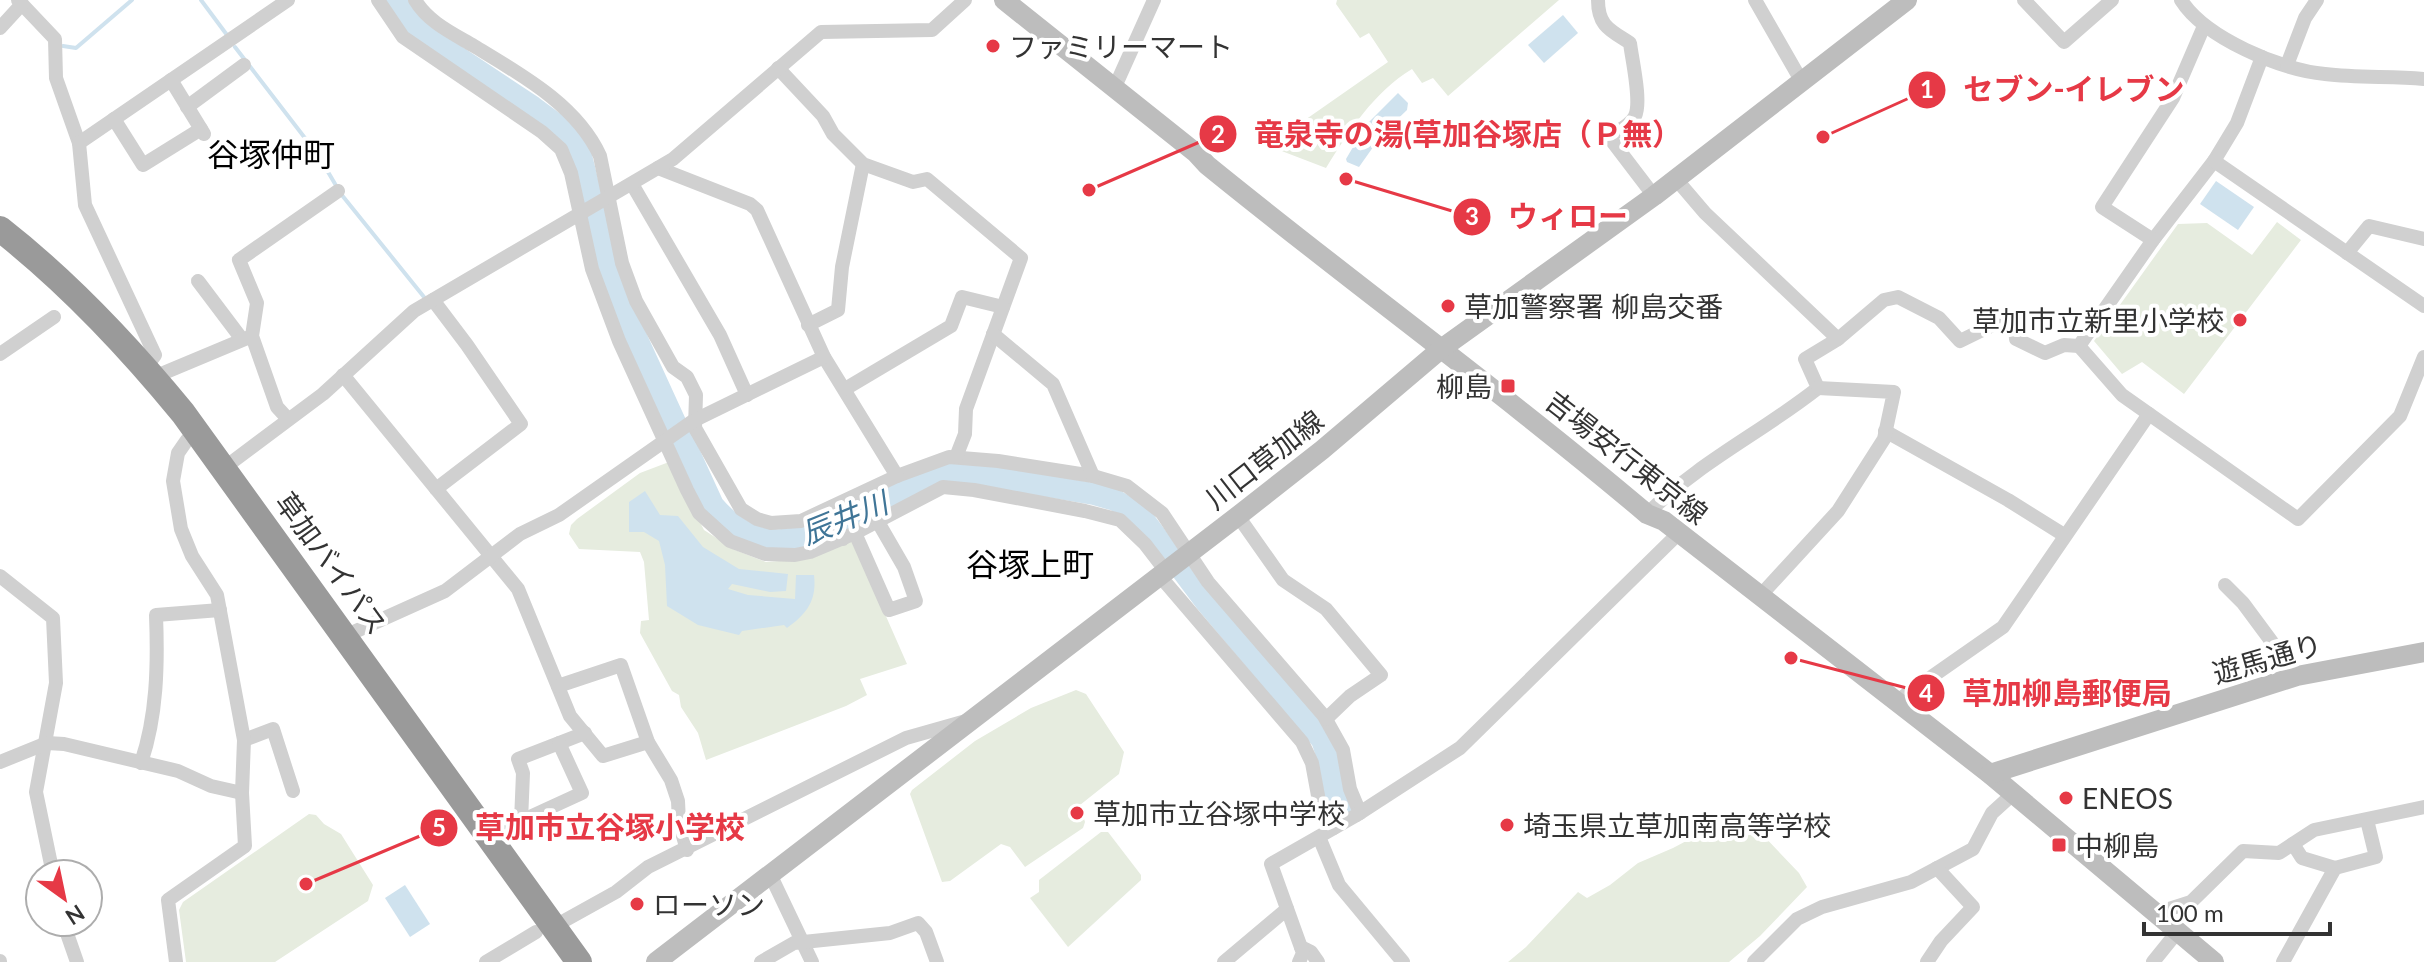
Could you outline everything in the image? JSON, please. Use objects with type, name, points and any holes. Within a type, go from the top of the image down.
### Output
[{"type":"highway","name":"草加バイパス","points":[[0,229],[80,298],[150,372],[224,468],[492,842],[544,930],[556,962]]},
{"type":"highway","name":"草加バイパス","points":[[0,249],[43,284],[142,384],[187,440],[544,930],[579,962]]},
{"type":"main road","name":"吉場安行東京線","points":[[1004,0],[1196,153],[1315,253],[1550,432],[1647,514],[1664,521],[2014,793],[2214,962]]},
{"type":"main road","name":"川口草加線","points":[[656,962],[1238,516],[1441,349],[1654,196],[1907,0]]},
{"type":"main road","name":"遊馬通り","points":[[1990,774],[2297,676],[2336,666],[2424,652]]},
{"type":"street","points":[[79,143],[288,0]]},
{"type":"street","points":[[378,0],[403,37],[542,132],[561,149],[583,212],[592,269],[613,327],[667,438],[699,513],[713,528],[730,541],[765,554],[795,555],[849,536],[943,487],[974,490],[1120,520],[1145,544],[1162,573],[1302,742],[1312,763],[1319,801],[1334,828]]},
{"type":"street","points":[[415,0],[437,24],[561,105],[592,140],[600,156],[622,263],[631,288],[673,367],[687,377],[696,395],[691,422],[741,509],[748,515],[771,523],[790,524],[828,510],[897,476],[956,457],[1093,476],[1127,486],[1162,513],[1208,582],[1326,719],[1343,750],[1350,789],[1360,813]]},
{"type":"street","points":[[224,468],[323,394],[414,311],[658,168],[821,32],[932,30],[965,0]]},
{"type":"street","points":[[1114,89],[1154,0]]},
{"type":"street","points":[[1598,0],[1598,16],[1604,26],[1630,43],[1637,99],[1634,120],[1609,137],[1654,196]]},
{"type":"street","points":[[1755,0],[1802,82]]},
{"type":"street","points":[[2024,0],[2064,42],[2112,0]]},
{"type":"street","points":[[2287,65],[2305,18],[2317,0]]},
{"type":"street","points":[[0,28],[20,2],[55,39],[56,78],[79,143],[85,205],[155,355],[150,372]]},
{"type":"street","points":[[2187,3],[2204,26],[2262,57],[2322,74],[2424,79]]},
{"type":"street","points":[[2153,240],[2102,207],[2173,98],[2204,26]]},
{"type":"street","points":[[2079,346],[2153,240],[2214,161],[2237,123],[2262,57]]},
{"type":"street","points":[[187,107],[244,65]]},
{"type":"street","points":[[778,68],[823,116],[833,134],[863,164],[913,182],[927,179],[1021,258],[966,409],[965,434],[956,457]]},
{"type":"street","points":[[114,119],[143,165],[202,131],[171,80]]},
{"type":"street","points":[[2214,161],[2424,306]]},
{"type":"street","points":[[808,325],[838,310],[842,267],[863,164]]},
{"type":"street","points":[[658,168],[750,204],[757,210],[824,357],[897,476]]},
{"type":"street","points":[[1676,179],[1705,213],[1838,339]]},
{"type":"street","points":[[632,184],[720,335],[747,395]]},
{"type":"street","points":[[246,337],[257,303],[239,260],[338,191]]},
{"type":"street","points":[[2347,253],[2369,226],[2424,239]]},
{"type":"street","points":[[198,281],[246,337],[277,407],[288,419]]},
{"type":"street","points":[[845,389],[951,326],[962,297],[1003,307]]},
{"type":"street","points":[[1818,388],[1805,359],[1838,339],[1884,300],[1898,297],[1939,318],[1960,341],[2005,319],[2015,326],[2016,339],[2045,353],[2064,345],[2079,346],[2122,395],[2298,519],[2400,416],[2424,357]]},
{"type":"street","points":[[433,300],[521,424],[436,489]]},
{"type":"street","points":[[0,354],[54,317]]},
{"type":"street","points":[[993,334],[1053,384],[1093,476]]},
{"type":"street","points":[[150,372],[246,337]]},
{"type":"street","points":[[345,636],[445,591],[520,534],[559,515],[691,422],[824,357]]},
{"type":"street","points":[[343,375],[518,589],[570,716],[603,756],[648,742]]},
{"type":"street","points":[[1647,514],[1676,485],[1818,388],[1894,392],[1884,439],[1838,511],[1760,596]]},
{"type":"street","points":[[1897,701],[2003,627],[2149,414]]},
{"type":"street","points":[[1885,431],[2064,535]]},
{"type":"street","points":[[176,962],[168,900],[245,846],[242,793],[244,740],[220,610],[217,595],[192,556],[181,529],[173,481],[178,453],[187,440]]},
{"type":"street","points":[[828,510],[849,536],[889,610],[916,601],[904,567],[878,522]]},
{"type":"street","points":[[1238,516],[1283,580],[1326,609],[1381,675],[1350,696],[1326,719]]},
{"type":"street","points":[[1318,962],[1311,952],[1300,954],[1271,864],[1360,813],[1460,748],[1679,533]]},
{"type":"street","points":[[0,576],[53,618],[56,683],[36,792],[50,858]]},
{"type":"street","points":[[2225,585],[2243,603],[2297,676]]},
{"type":"street","points":[[141,763],[148,742],[158,668],[156,615],[220,610]]},
{"type":"street","points":[[558,686],[621,665],[648,742],[671,780],[687,850]]},
{"type":"street","points":[[486,962],[616,892],[648,867],[906,738],[970,720]]},
{"type":"street","points":[[244,740],[273,729],[293,791]]},
{"type":"street","points":[[521,821],[523,773],[518,759],[585,733]]},
{"type":"street","points":[[0,762],[47,743],[64,744],[178,771],[211,786],[242,793]]},
{"type":"street","points":[[492,842],[521,821],[582,793],[559,743]]},
{"type":"street","points":[[1754,962],[1797,919],[1822,907],[1911,882],[1973,849],[1992,813],[2014,793]]},
{"type":"street","points":[[2160,915],[2191,902],[2243,851],[2279,853],[2314,830],[2424,807]]},
{"type":"street","points":[[2293,844],[2302,858],[2335,868],[2376,857],[2367,820]]},
{"type":"street","points":[[1319,837],[1339,885],[1403,962]]},
{"type":"street","points":[[1927,962],[1941,941],[1973,907],[1937,868]]},
{"type":"street","points":[[2283,962],[2335,868]]},
{"type":"street","points":[[770,874],[812,962]]},
{"type":"street","points":[[1224,962],[1287,909]]},
{"type":"street","points":[[761,962],[801,941],[890,933],[918,923],[926,932],[937,962]]},
{"type":"street","points":[[2153,962],[2178,931]]},
{"type":"street","points":[[69,938],[77,962]]},
{"type":"shaded area","points":[[1337,0],[1559,0],[1448,96],[1433,78],[1422,83],[1412,69],[1398,78],[1363,113],[1326,168],[1279,150],[1292,129],[1388,62],[1369,33],[1360,38],[1336,4]]},
{"type":"shaded area","points":[[2277,222],[2301,240],[2184,394],[2142,362],[2122,374],[2094,341],[2178,224],[2207,223],[2252,255]]},
{"type":"shaded area","points":[[669,462],[704,530],[735,550],[766,562],[807,559],[852,539],[907,664],[860,679],[867,695],[846,706],[706,760],[698,733],[681,707],[679,695],[672,691],[640,633],[641,621],[649,620],[644,562],[640,552],[579,549],[569,534],[571,525],[577,519],[640,473]]},
{"type":"shaded area","points":[[1076,690],[1086,694],[1124,752],[1119,774],[1080,805],[1085,822],[1083,828],[1025,867],[1010,847],[1001,844],[950,881],[942,882],[910,794],[912,790],[975,741],[1031,708]]},
{"type":"shaded area","points":[[1741,812],[1799,873],[1807,887],[1760,936],[1729,962],[1508,962],[1578,892],[1587,898],[1638,863]]},
{"type":"shaded area","points":[[309,814],[316,815],[341,834],[373,885],[368,901],[275,962],[186,962],[179,910],[183,902]]},
{"type":"shaded area","points":[[1101,832],[1108,832],[1141,875],[1141,880],[1068,947],[1030,898],[1039,892],[1039,880]]},
{"type":"water","points":[[1563,15],[1578,33],[1544,63],[1528,45]]},
{"type":"water","points":[[1398,93],[1408,103],[1407,110],[1383,133],[1359,167],[1347,162],[1366,125]]},
{"type":"water","points":[[2216,181],[2254,207],[2238,230],[2200,204]]},
{"type":"water","points":[[645,491],[660,515],[678,516],[703,547],[739,569],[788,574],[786,591],[770,592],[732,584],[728,589],[748,595],[795,599],[796,575],[814,575],[814,592],[805,612],[787,628],[784,625],[742,631],[739,635],[698,625],[667,606],[665,565],[659,541],[644,532],[629,532],[629,502]]},
{"type":"water","points":[[405,885],[430,924],[410,937],[385,898]]},
{"type":"waterway","points":[[63,46],[76,48],[132,0]]},
{"type":"waterway","points":[[201,0],[227,35]]},
{"type":"waterway","name":"辰井川","points":[[396,0],[423,34],[560,127],[580,152],[615,291],[713,505],[732,524],[751,535],[769,540],[788,540],[826,528],[941,475],[982,475],[1115,500],[1141,516],[1205,601],[1322,740],[1340,809]]},
{"type":"waterway","points":[[235,47],[318,155],[341,194],[424,297]]},
{"type":"place","name":"ファミリーマート","points":[[993,46]]},
{"type":"place","name":"セブン-イレブン","points":[[1823,137]]},
{"type":"place","name":"ウィロー","points":[[1346,179]]},
{"type":"place","name":"竜泉寺の湯(草加谷塚店（Ｐ無）","points":[[1089,190]]},
{"type":"place","name":"草加警察署 柳島交番","points":[[1448,306]]},
{"type":"place","name":"草加市立新里小学校","points":[[2240,320]]},
{"type":"place","name":"柳島","points":[[1508,386]]},
{"type":"place","name":"草加柳島郵便局","points":[[1791,658]]},
{"type":"place","name":"ENEOS","points":[[2066,798]]},
{"type":"place","name":"草加市立谷塚中学校","points":[[1077,813]]},
{"type":"place","name":"埼玉県立草加南高等学校","points":[[1507,825]]},
{"type":"place","name":"中柳島","points":[[2059,845]]},
{"type":"place","name":"草加市立谷塚小学校","points":[[306,884]]},
{"type":"place","name":"ローソン","points":[[637,904]]},
{"type":"district","name":"谷塚仲町","points":[[271,153]]},
{"type":"district","name":"谷塚上町","points":[[1030,563]]}]
